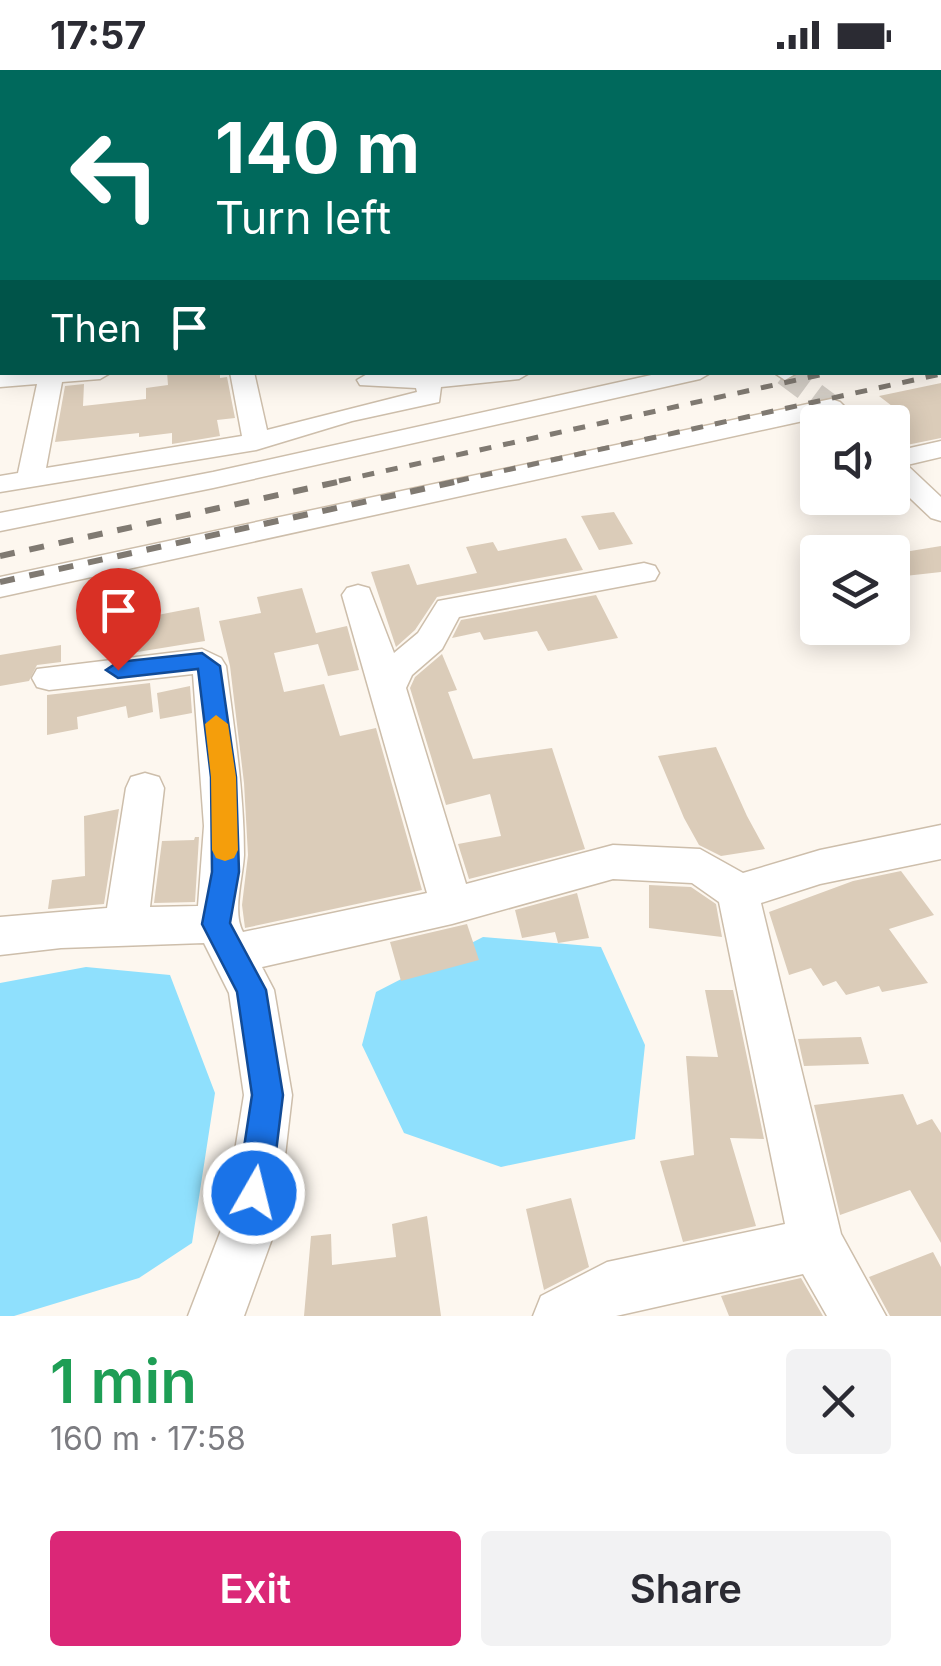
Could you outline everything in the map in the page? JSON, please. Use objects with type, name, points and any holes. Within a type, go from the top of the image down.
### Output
[{"type":"street","points":[[0,380],[71,375]]},
{"type":"street","points":[[243,375],[256,442]]},
{"type":"street","points":[[368,380],[464,375]]},
{"type":"street","points":[[0,522],[214,480],[686,375]]},
{"type":"street","points":[[30,478],[51,377]]},
{"type":"street","points":[[0,484],[256,442],[346,415],[430,398],[427,377]]},
{"type":"street","points":[[0,587],[800,423]]},
{"type":"street","points":[[910,458],[941,449]]},
{"type":"street","points":[[910,481],[941,512]]},
{"type":"street","points":[[389,688],[396,668],[428,644],[440,614],[449,608],[644,573]]},
{"type":"street","points":[[358,595],[452,906]]},
{"type":"street","points":[[49,678],[202,661],[209,666],[224,777],[224,939],[251,990],[268,1095],[250,1225],[216,1316]]},
{"type":"street","points":[[126,926],[145,788]]},
{"type":"street","points":[[738,892],[820,867],[941,842]]},
{"type":"street","points":[[0,936],[126,926],[224,939],[452,906],[613,862],[700,866],[738,892],[816,1244],[858,1316]]},
{"type":"street","points":[[562,1316],[573,1313],[606,1290],[816,1244]]},
{"type":"water","points":[[483,937],[601,947],[645,1045],[635,1139],[501,1167],[404,1133],[362,1045],[376,992]]},
{"type":"water","points":[[86,967],[170,975],[215,1093],[192,1243],[139,1278],[14,1316],[0,1316],[0,983]]},
{"type":"building","points":[[167,375],[227,377],[235,418],[217,420],[220,436],[172,444],[172,433],[55,442],[65,386],[84,384],[83,406],[146,399],[146,388],[168,385]]},
{"type":"building","points":[[941,383],[941,438],[910,444],[910,405],[891,405],[879,396]]},
{"type":"building","points":[[614,512],[633,544],[599,550],[581,516]]},
{"type":"building","points":[[566,538],[583,570],[437,597],[415,630],[396,647],[371,572],[409,564],[417,585],[477,573],[466,547],[493,542],[498,551]]},
{"type":"building","points":[[941,546],[941,572],[910,575],[910,551]]},
{"type":"building","points":[[302,588],[316,633],[347,626],[359,670],[328,676],[318,644],[274,653],[284,692],[324,684],[340,736],[376,728],[422,890],[245,928],[242,905],[248,855],[244,783],[230,666],[219,621],[261,613],[257,597]]},
{"type":"building","points":[[596,595],[618,638],[548,651],[537,631],[484,640],[480,632],[452,638],[461,620]]},
{"type":"building","points":[[199,607],[205,641],[119,655],[116,623]]},
{"type":"building","points":[[61,645],[61,662],[37,665],[29,681],[0,686],[0,655]]},
{"type":"building","points":[[442,654],[457,690],[448,692],[473,759],[552,748],[585,849],[469,879],[458,844],[501,836],[490,794],[446,805],[410,688],[415,677]]},
{"type":"building","points":[[150,683],[153,712],[128,718],[126,706],[77,717],[78,729],[47,735],[47,695]]},
{"type":"building","points":[[190,686],[192,713],[160,719],[157,693]]},
{"type":"building","points":[[716,747],[765,849],[721,856],[699,845],[684,818],[658,756]]},
{"type":"building","points":[[119,809],[104,904],[48,909],[52,880],[85,876],[84,816]]},
{"type":"building","points":[[199,837],[195,902],[154,903],[162,841]]},
{"type":"building","points":[[901,871],[934,915],[889,929],[928,983],[882,992],[879,986],[846,995],[836,981],[823,986],[811,968],[789,975],[769,912],[853,881]]},
{"type":"building","points":[[649,885],[691,887],[716,904],[722,937],[649,928]]},
{"type":"building","points":[[577,893],[589,938],[558,943],[555,932],[522,938],[515,910]]},
{"type":"building","points":[[467,924],[479,960],[401,981],[390,942]]},
{"type":"building","points":[[705,990],[733,990],[764,1139],[730,1138],[756,1226],[683,1242],[660,1161],[694,1155],[686,1056],[718,1057]]},
{"type":"building","points":[[861,1037],[869,1064],[804,1066],[798,1039]]},
{"type":"building","points":[[903,1094],[917,1125],[932,1119],[941,1133],[941,1243],[910,1190],[840,1215],[814,1105]]},
{"type":"building","points":[[571,1198],[589,1267],[544,1290],[526,1209]]},
{"type":"building","points":[[427,1216],[441,1316],[304,1316],[311,1236],[331,1234],[332,1265],[396,1257],[392,1224]]},
{"type":"building","points":[[933,1252],[941,1267],[941,1316],[890,1316],[869,1277]]},
{"type":"building","points":[[801,1278],[823,1316],[729,1316],[721,1296]]},
{"type":"tunnel","points":[[788,375],[828,405]]},
{"type":"railway","points":[[339,481],[819,375]]},
{"type":"railway","points":[[457,481],[936,375]]},
{"type":"railway","points":[[0,556],[351,479]]},
{"type":"railway","points":[[0,582],[468,479]]},
{"type":"slow traffic","points":[[216,724],[224,777],[225,850]]},
{"type":"route","points":[[118,670],[202,661],[209,666],[224,777],[225,872],[216,924],[251,990],[268,1095],[254,1193]]}]
